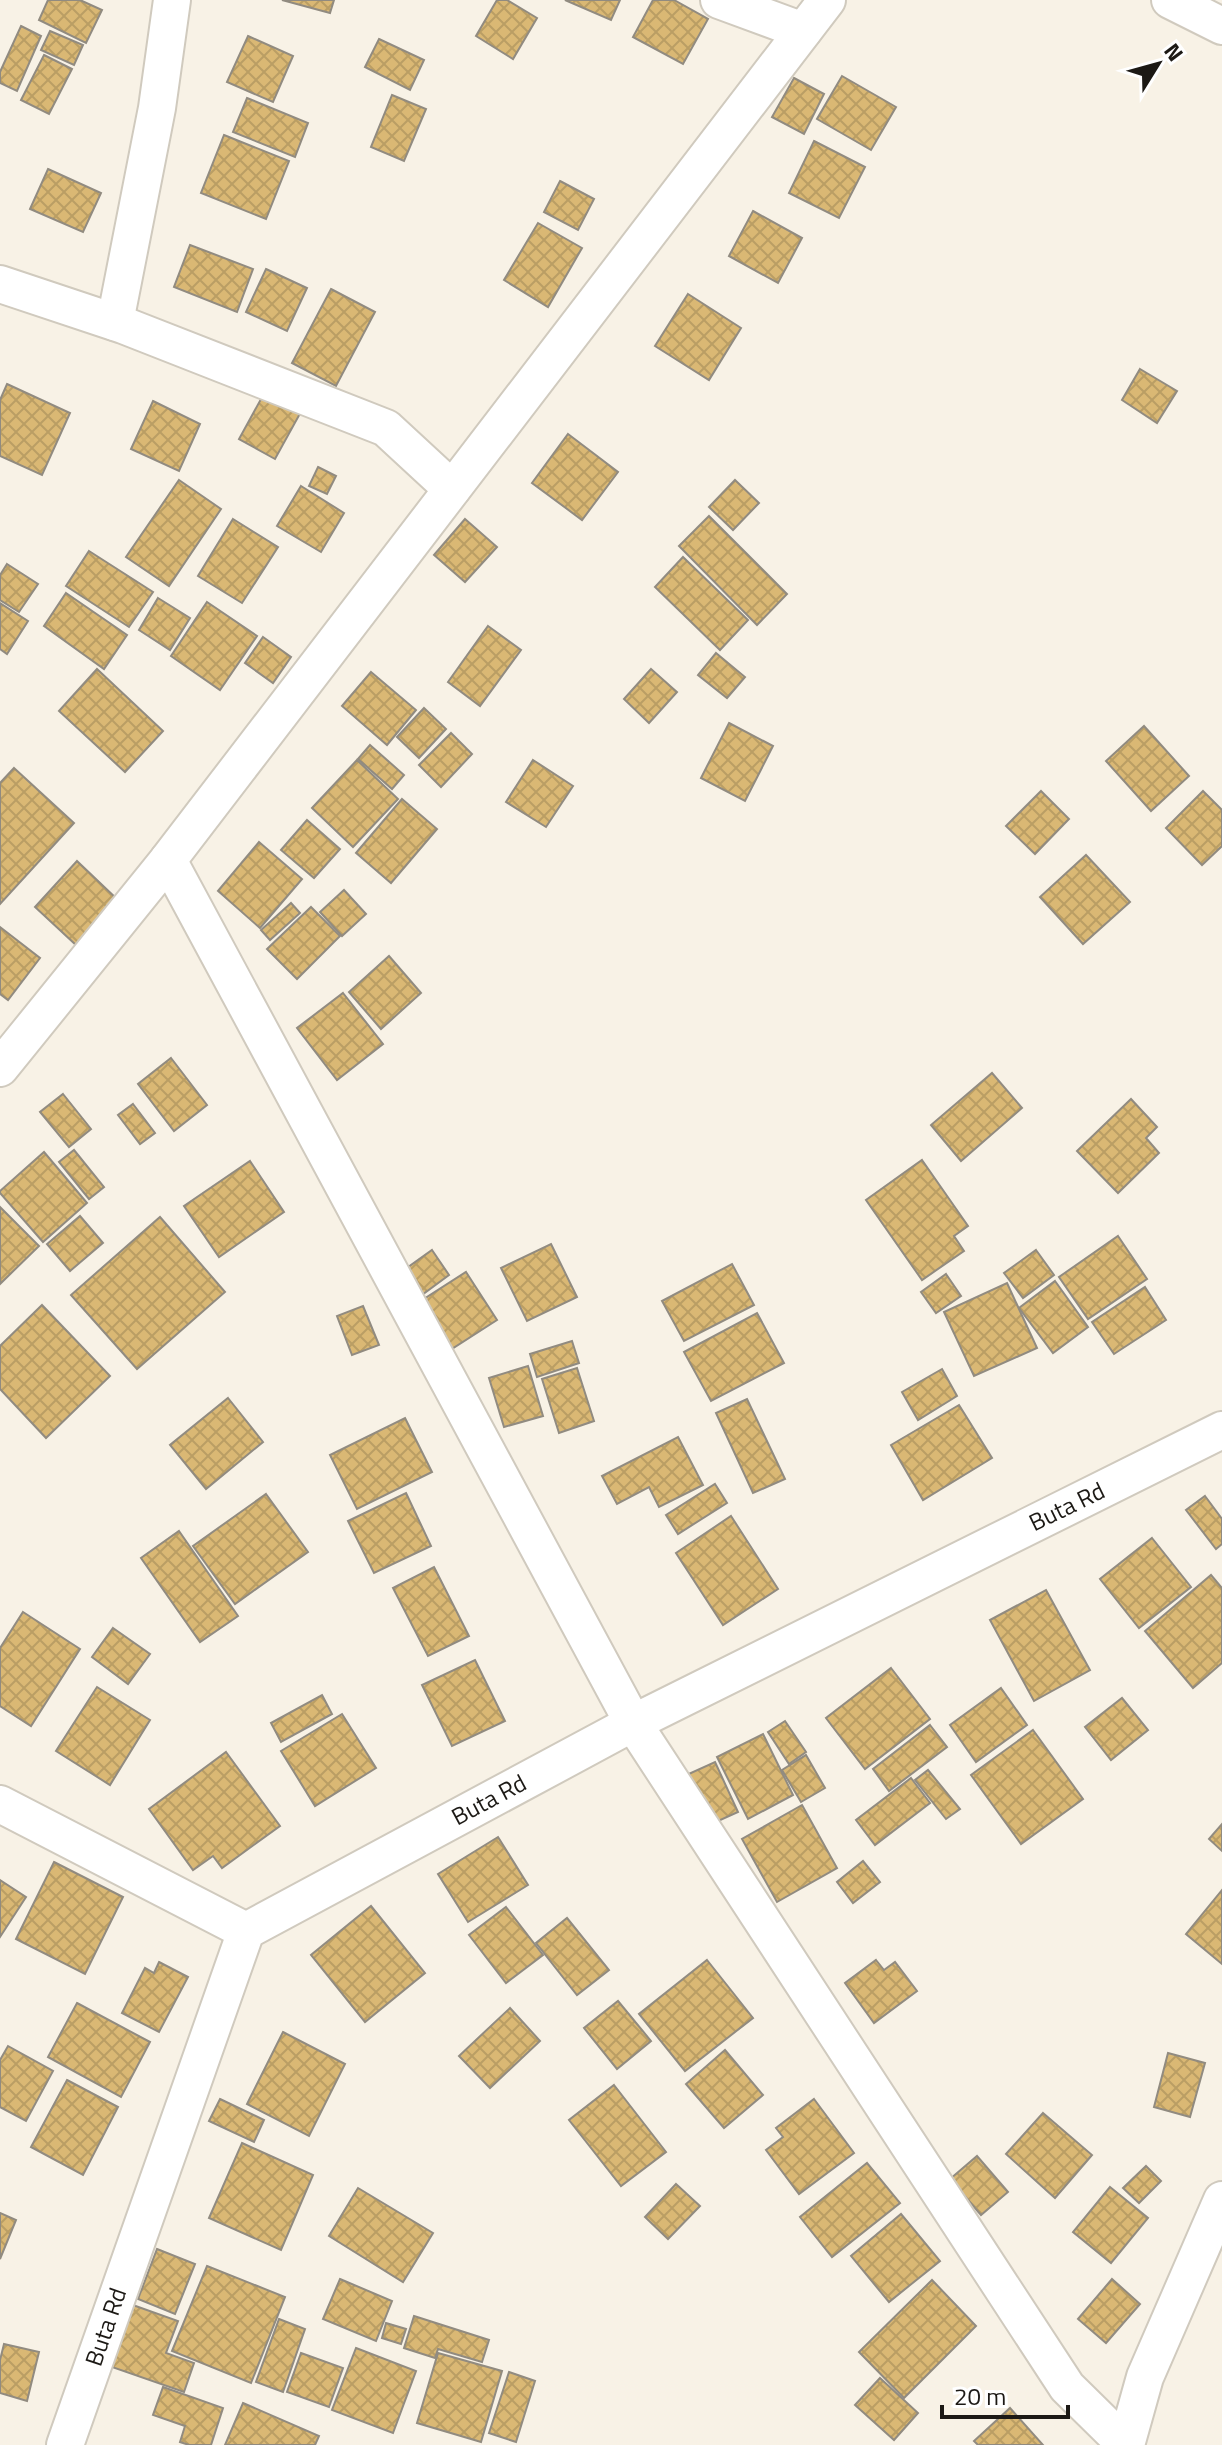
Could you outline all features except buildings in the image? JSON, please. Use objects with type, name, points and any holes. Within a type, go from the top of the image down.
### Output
[{"type":"street","points":[[115,322],[157,108],[172,0]]},
{"type":"street","points":[[719,0],[803,31]]},
{"type":"street","points":[[0,1068],[168,860],[827,0]]},
{"type":"street","points":[[1170,0],[1222,26]]},
{"type":"street","points":[[0,284],[115,322],[386,428],[452,489]]},
{"type":"street","points":[[168,860],[633,1723],[1067,2387],[1126,2445],[1145,2377],[1222,2200]]},
{"type":"street","name":"Buta Rd","points":[[65,2445],[246,1931],[633,1723],[1222,1430]]},
{"type":"street","points":[[0,1804],[246,1931]]}]
